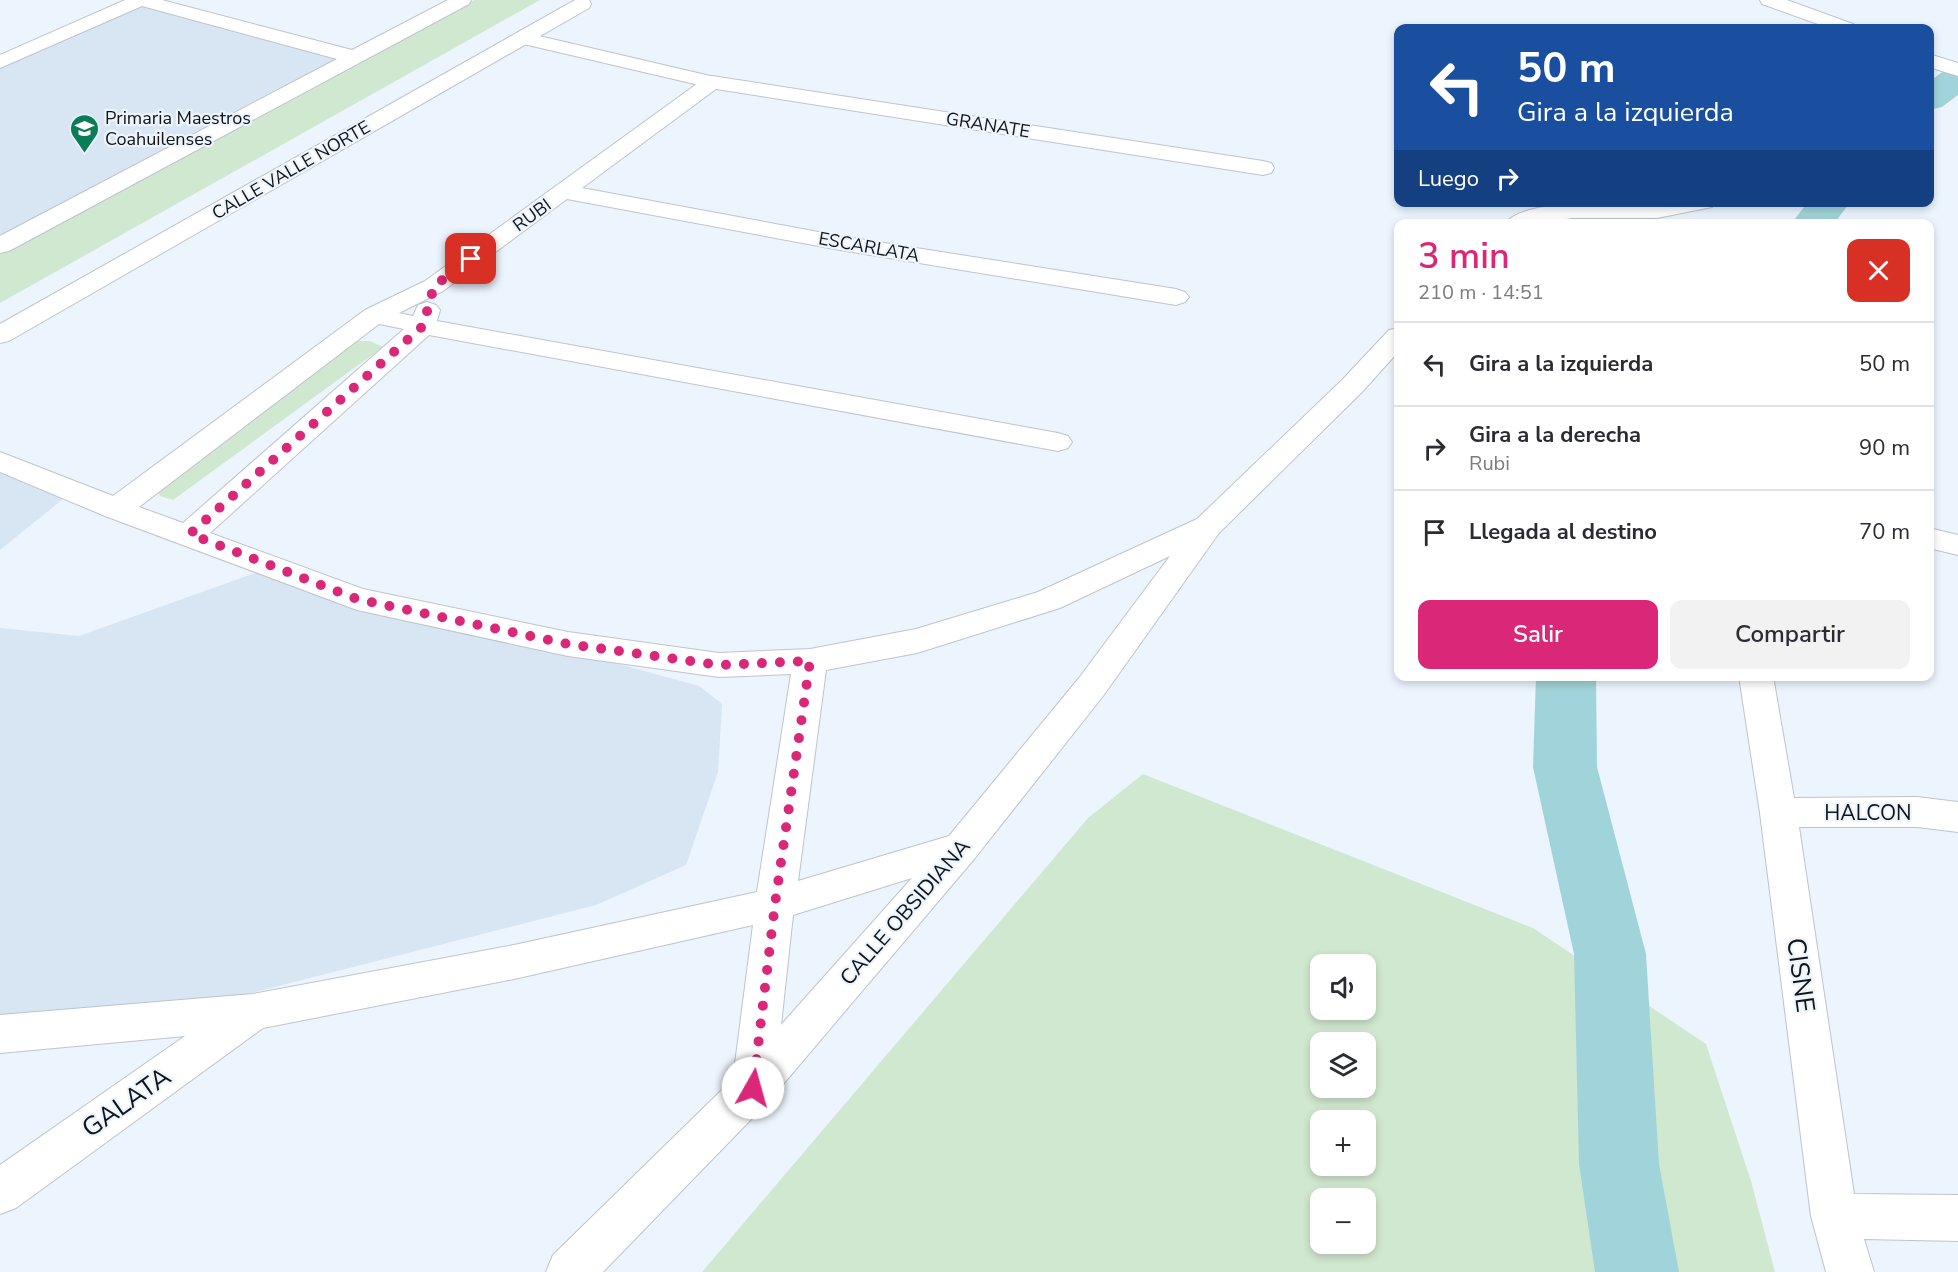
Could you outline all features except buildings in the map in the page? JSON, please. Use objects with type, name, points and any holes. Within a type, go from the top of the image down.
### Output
[{"type":"street","points":[[0,62],[141,0],[354,57]]},
{"type":"street","points":[[0,246],[462,0]]},
{"type":"street","points":[[1768,0],[1809,8],[1839,24]]},
{"type":"street","name":"CALLE VALLE NORTE","points":[[0,335],[582,4]]},
{"type":"street","name":"GRANATE","points":[[522,39],[712,82],[1263,168]]},
{"type":"street","points":[[1934,62],[1958,70]]},
{"type":"street","name":"RUBI","points":[[374,315],[434,286],[712,82]]},
{"type":"street","name":"ESCARLATA","points":[[564,192],[840,243],[1176,297]]},
{"type":"street","points":[[1529,219],[1538,215],[1560,212],[1658,210],[1686,207]]},
{"type":"street","points":[[190,534],[423,326],[434,286]]},
{"type":"street","points":[[116,509],[374,315],[423,326],[1058,442]]},
{"type":"street","points":[[0,461],[116,509],[190,534],[357,599],[568,644],[719,665],[810,661],[917,641],[1049,600],[1208,526],[1352,386],[1394,340]]},
{"type":"street","name":"CALLE OBSIDIANA","points":[[570,1272],[753,1088],[962,847],[1091,687],[1208,526]]},
{"type":"street","points":[[1934,539],[1958,545]]},
{"type":"street","points":[[753,1088],[775,904],[810,661]]},
{"type":"street","name":"CISNE","points":[[1757,681],[1778,813],[1834,1216],[1850,1272]]},
{"type":"street","name":"HALCON","points":[[1778,813],[1917,812],[1958,817]]},
{"type":"street","points":[[0,1034],[253,1012],[514,962],[775,904],[962,847]]},
{"type":"street","name":"GALATA","points":[[0,1192],[253,1012]]},
{"type":"street","points":[[1834,1216],[1958,1218]]},
{"type":"shaded area","name":"Primaria Maestros Coahuilenses","points":[[140,3],[349,58],[0,244],[0,65]]},
{"type":"shaded area","points":[[0,467],[69,494],[0,550]]},
{"type":"shaded area","points":[[269,568],[699,686],[722,704],[718,772],[686,865],[596,905],[239,996],[0,1032],[0,628],[79,636]]},
{"type":"green space","points":[[474,0],[540,0],[0,303],[0,253]]},
{"type":"green space","points":[[356,341],[370,341],[383,347],[173,500],[160,496],[156,488]]},
{"type":"green space","points":[[1143,774],[1533,928],[1706,1044],[1751,1181],[1775,1272],[702,1272],[1088,818]]},
{"type":"waterway","points":[[1934,95],[1958,78]]},
{"type":"waterway","points":[[1816,219],[1826,207]]},
{"type":"waterway","points":[[1566,681],[1565,767],[1610,954],[1619,1164],[1637,1272]]},
{"type":"place","name":"Primaria Maestros Coahuilenses","points":[[84,154]]},
{"type":"route","points":[[471,259],[434,286],[423,326],[190,534],[357,599],[568,644],[719,665],[810,661],[775,904],[753,1088]]}]
